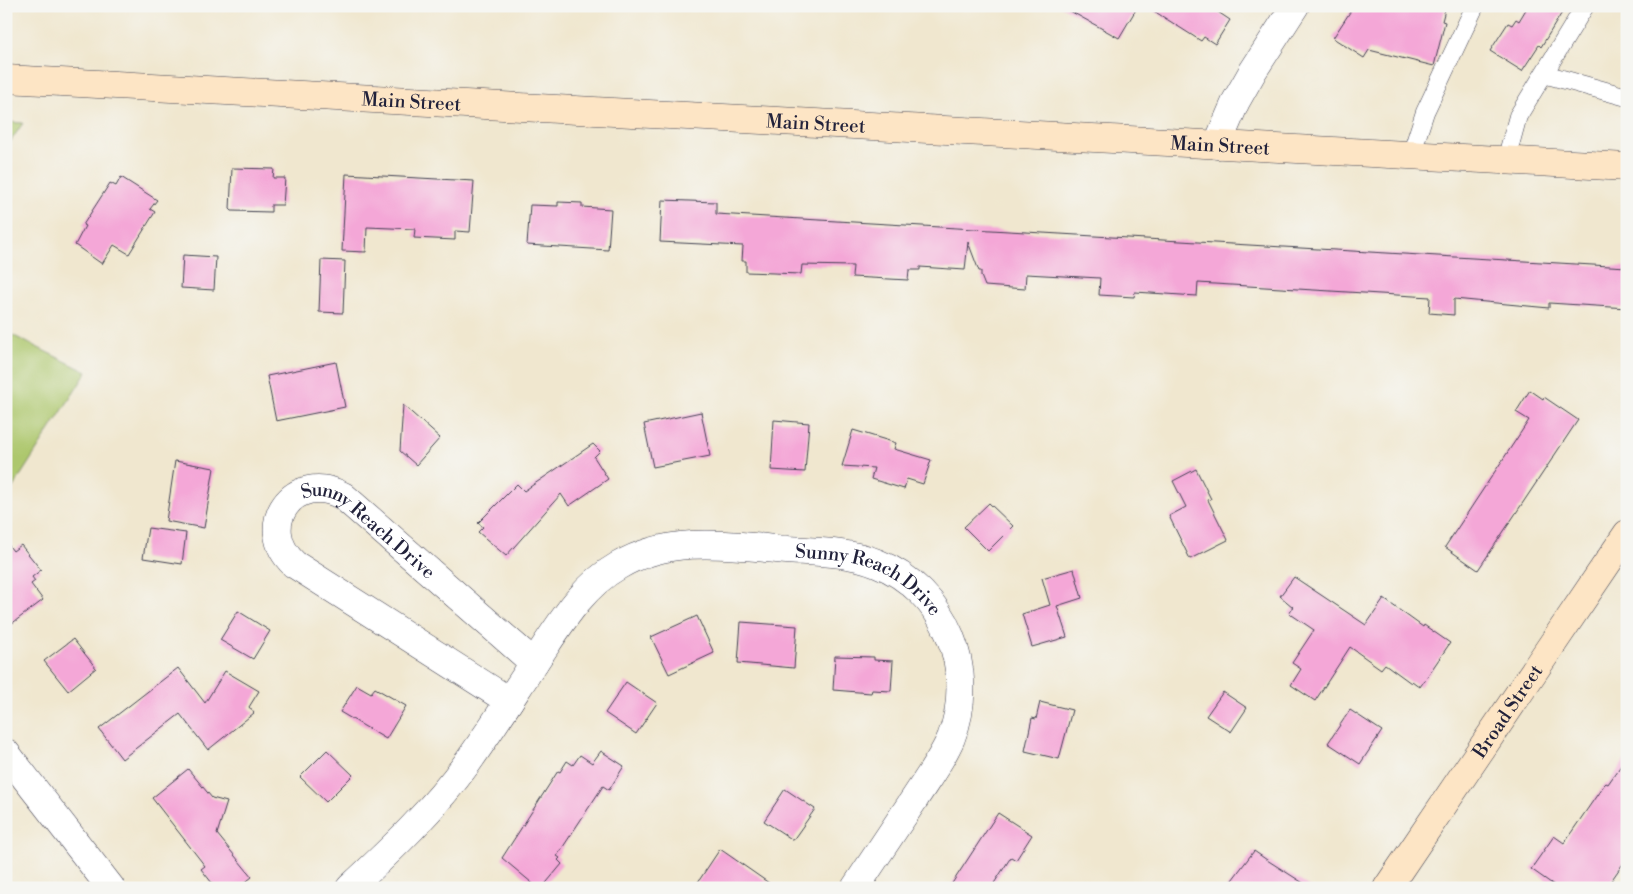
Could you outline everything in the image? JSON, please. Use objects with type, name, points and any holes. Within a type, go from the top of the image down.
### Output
[{"type":"main road","name":"Main Street","points":[[6,79],[1627,166]]},
{"type":"main road","name":"Broad Street","points":[[1387,888],[1627,534]]},
{"type":"street","points":[[1217,144],[1236,101],[1295,6]]},
{"type":"street","name":"Sunny Reach Drive","points":[[509,700],[294,564],[284,553],[278,539],[278,524],[282,509],[292,498],[306,490],[328,490],[343,496],[534,663]]},
{"type":"street","name":"Sunny Reach Drive","points":[[350,888],[388,853],[437,801],[468,762],[569,611],[589,588],[616,566],[632,558],[656,550],[684,545],[716,544],[838,554],[878,563],[902,576],[930,601],[945,623],[954,644],[960,671],[960,698],[958,714],[952,734],[945,751],[855,888]]},
{"type":"street","points":[[8,759],[111,888]]},
{"type":"lane","points":[[1412,155],[1425,112],[1475,6]]},
{"type":"lane","points":[[1506,160],[1518,116],[1585,6]]},
{"type":"lane","points":[[1544,74],[1627,97]]},
{"type":"green space","points":[[6,122],[23,123],[6,148]]},
{"type":"green space","points":[[6,332],[87,372],[6,498]]},
{"type":"building","points":[[1061,6],[1138,6],[1119,38]]},
{"type":"building","points":[[1146,6],[1209,6],[1230,20],[1215,44],[1204,37],[1201,41]]},
{"type":"building","points":[[1354,6],[1446,6],[1442,21],[1445,22],[1434,66],[1369,50],[1364,58],[1333,38]]},
{"type":"building","points":[[1528,6],[1566,6],[1541,47],[1539,45],[1522,71],[1490,51],[1508,23],[1512,25],[1516,19],[1519,21]]},
{"type":"building","points":[[232,168],[274,169],[273,178],[285,178],[283,205],[271,205],[271,212],[232,211],[230,209]]},
{"type":"building","points":[[346,174],[474,181],[470,232],[455,231],[455,240],[414,238],[415,229],[367,227],[366,252],[342,251]]},
{"type":"building","points":[[121,177],[157,200],[150,209],[155,212],[129,254],[114,245],[102,264],[75,245],[85,226],[83,225],[110,183],[116,186]]},
{"type":"building","points":[[662,200],[716,202],[716,214],[1627,267],[1627,308],[1549,303],[1549,308],[1454,299],[1454,315],[1429,313],[1430,297],[1198,283],[1197,296],[1135,292],[1134,297],[1099,295],[1100,278],[1026,274],[1025,289],[985,286],[981,271],[979,271],[968,242],[965,270],[920,267],[920,270],[909,270],[908,280],[852,277],[853,266],[802,265],[801,274],[746,272],[746,261],[742,261],[743,246],[660,242]]},
{"type":"building","points":[[558,202],[582,203],[582,207],[611,209],[608,250],[527,245],[530,205],[558,206]]},
{"type":"building","points":[[183,255],[216,257],[214,290],[181,288]]},
{"type":"building","points":[[321,260],[345,261],[343,313],[319,312]]},
{"type":"building","points":[[336,362],[345,407],[276,421],[267,376]]},
{"type":"building","points":[[1530,390],[1578,420],[1478,570],[1445,547],[1529,420],[1516,412]]},
{"type":"building","points":[[403,405],[440,438],[416,465],[400,451]]},
{"type":"building","points":[[701,412],[710,456],[653,467],[644,424]]},
{"type":"building","points":[[774,420],[809,423],[805,472],[771,470]]},
{"type":"building","points":[[853,430],[896,443],[894,449],[931,460],[923,484],[907,479],[904,489],[871,479],[874,468],[842,466]]},
{"type":"building","points":[[593,444],[600,451],[594,457],[608,479],[569,506],[561,494],[506,556],[478,532],[483,527],[478,523],[517,484],[524,491]]},
{"type":"building","points":[[175,461],[214,468],[204,528],[166,521]]},
{"type":"building","points":[[1196,469],[1211,499],[1208,500],[1228,540],[1190,559],[1169,516],[1186,507],[1173,481]]},
{"type":"building","points":[[989,503],[1013,526],[988,551],[964,527]]},
{"type":"building","points":[[148,528],[186,533],[182,564],[143,558]]},
{"type":"building","points":[[6,542],[13,551],[21,545],[41,570],[32,577],[35,581],[31,584],[43,600],[6,628]]},
{"type":"building","points":[[1074,569],[1082,598],[1057,606],[1067,637],[1032,647],[1022,614],[1050,605],[1042,578]]},
{"type":"building","points":[[1294,577],[1366,625],[1384,599],[1423,627],[1424,625],[1450,643],[1420,687],[1412,681],[1411,683],[1385,664],[1381,669],[1350,647],[1315,701],[1291,685],[1301,669],[1292,663],[1314,630],[1289,613],[1293,607],[1280,596]]},
{"type":"building","points":[[238,611],[270,631],[253,659],[220,640]]},
{"type":"building","points":[[697,616],[714,653],[669,674],[651,637]]},
{"type":"building","points":[[741,622],[797,626],[794,668],[738,663]]},
{"type":"building","points":[[73,639],[96,668],[68,691],[44,661]]},
{"type":"building","points":[[835,656],[874,657],[874,660],[893,661],[891,691],[872,690],[871,693],[833,690]]},
{"type":"building","points":[[178,668],[205,703],[225,671],[259,691],[249,707],[254,713],[208,750],[180,714],[122,759],[99,729]]},
{"type":"building","points":[[626,682],[657,703],[636,734],[605,713]]},
{"type":"building","points":[[357,685],[371,693],[375,688],[406,706],[386,739],[340,712]]},
{"type":"building","points":[[1223,692],[1247,708],[1231,732],[1206,716]]},
{"type":"building","points":[[1040,702],[1072,710],[1059,759],[1025,751],[1032,718],[1036,719]]},
{"type":"building","points":[[1350,710],[1382,731],[1360,764],[1328,743]]},
{"type":"building","points":[[327,750],[353,775],[326,802],[300,777]]},
{"type":"building","points":[[601,751],[624,766],[609,790],[603,786],[557,856],[562,864],[542,888],[538,888],[502,858],[558,771],[560,772],[567,761],[573,765],[580,755],[592,763]]},
{"type":"building","points":[[1627,757],[1627,858],[1606,888],[1558,888],[1531,869],[1554,836],[1564,843],[1604,785],[1608,784]]},
{"type":"building","points":[[188,769],[212,798],[227,802],[217,834],[252,877],[238,888],[216,888],[201,869],[205,866],[152,798]]},
{"type":"building","points":[[785,789],[815,809],[793,840],[764,821]]},
{"type":"building","points":[[998,813],[1032,835],[1016,860],[1011,857],[991,888],[949,888]]},
{"type":"building","points":[[720,849],[776,888],[694,888]]},
{"type":"building","points":[[1254,851],[1267,860],[1311,888],[1226,888]]}]
